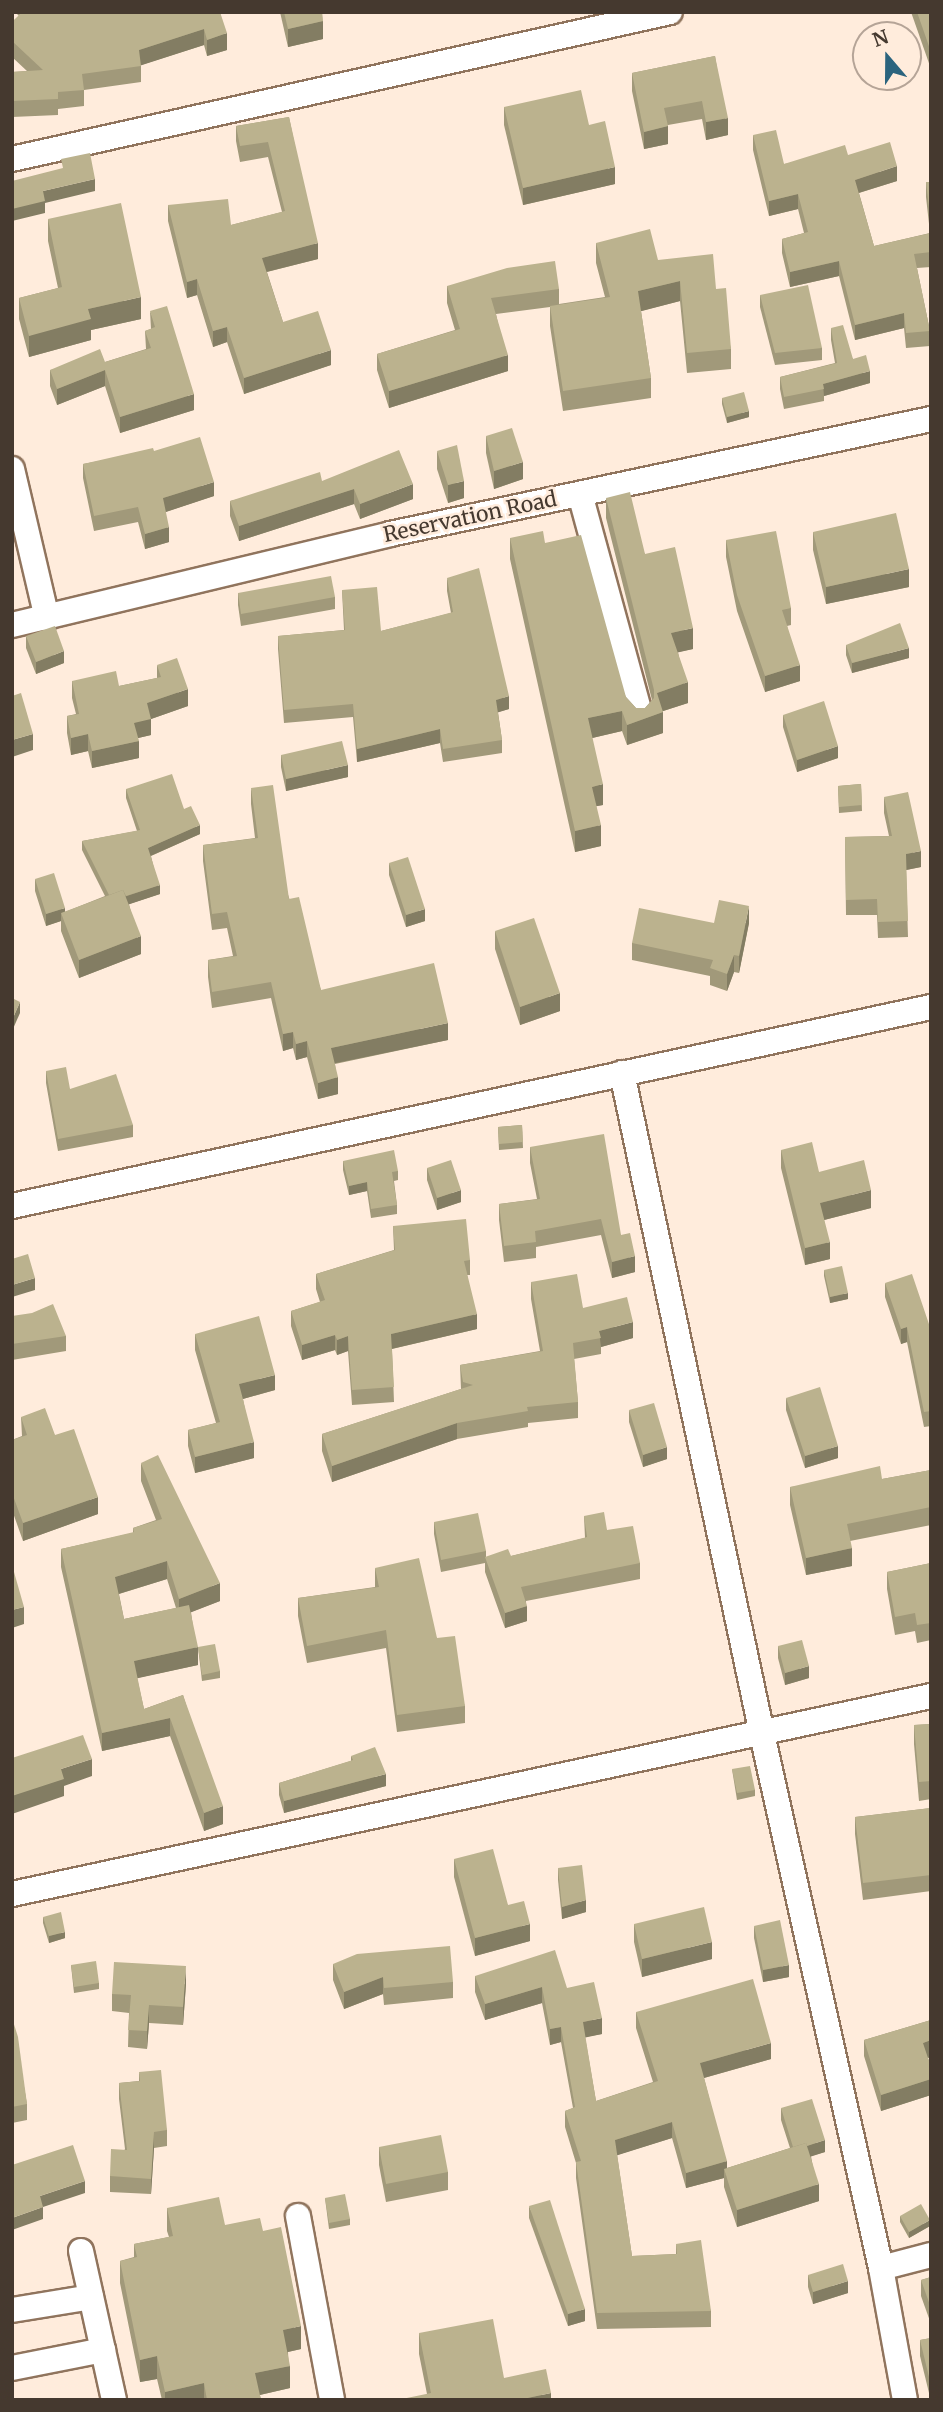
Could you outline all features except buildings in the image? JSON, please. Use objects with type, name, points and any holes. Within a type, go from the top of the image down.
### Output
[{"type":"street","points":[[12,159],[670,12]]},
{"type":"street","name":"Reservation Road","points":[[12,625],[390,534],[931,419]]},
{"type":"street","points":[[12,469],[47,618]]},
{"type":"street","points":[[579,494],[640,714]]},
{"type":"street","points":[[12,1206],[931,1007]]},
{"type":"street","points":[[622,1073],[762,1734],[881,2268],[905,2400]]},
{"type":"street","points":[[12,1894],[931,1696]]},
{"type":"street","points":[[298,2216],[332,2400]]},
{"type":"street","points":[[80,2251],[114,2400]]},
{"type":"street","points":[[881,2268],[931,2255]]},
{"type":"street","points":[[12,2310],[91,2297]]},
{"type":"street","points":[[12,2368],[103,2350]]}]
